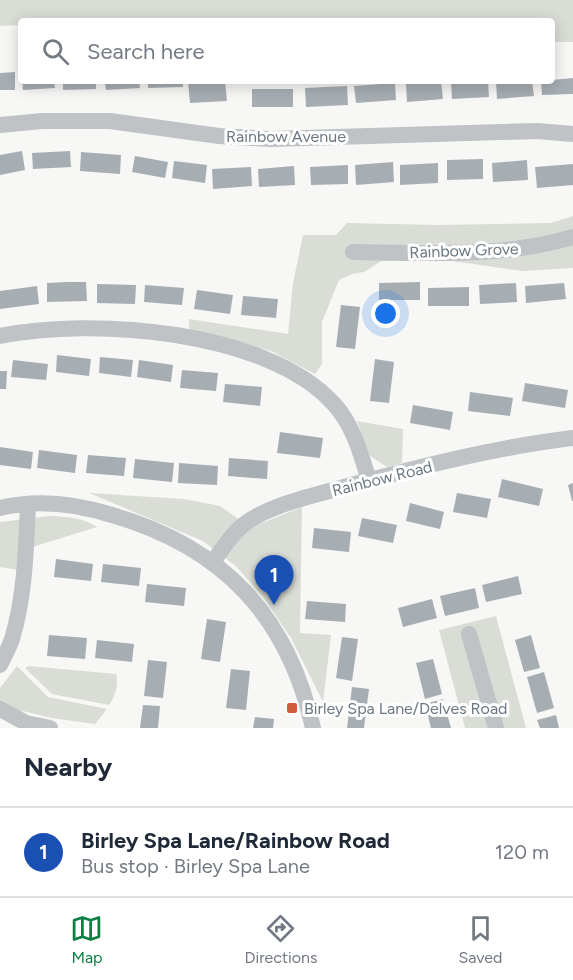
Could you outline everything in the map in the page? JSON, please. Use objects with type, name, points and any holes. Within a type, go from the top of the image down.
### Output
[{"type":"street","name":"Rainbow Avenue","points":[[0,125],[66,120],[110,121],[219,136],[271,139],[537,131],[573,134]]},
{"type":"street","name":"Rainbow Grove","points":[[353,252],[476,252],[549,244],[573,237]]},
{"type":"street","points":[[0,336],[41,330],[83,328],[124,330],[200,339],[237,348],[264,358],[316,387],[333,403],[343,416],[359,446],[369,481]]},
{"type":"street","name":"Rainbow Road","points":[[213,562],[227,541],[242,526],[266,512],[369,481],[513,447],[573,438]]},
{"type":"street","points":[[0,508],[48,503],[93,509],[126,519],[178,540],[213,562],[237,582],[258,606],[276,633],[293,663],[306,696],[313,728]]},
{"type":"street","points":[[0,665],[12,642],[18,615],[24,571],[28,504]]},
{"type":"street","points":[[469,634],[496,728]]},
{"type":"street","points":[[0,709],[26,723],[50,728]]},
{"type":"shaded area","points":[[0,0],[573,0],[573,42],[555,42],[555,18],[18,18],[18,25],[0,26]]},
{"type":"shaded area","points":[[573,216],[573,268],[522,271],[452,261],[381,261],[364,272],[339,280],[322,322],[322,364],[315,374],[271,351],[189,331],[189,319],[288,334],[293,283],[303,235],[336,235],[347,223],[438,225],[551,223]]},
{"type":"shaded area","points":[[357,421],[403,429],[402,463],[387,467],[370,456]]},
{"type":"shaded area","points":[[89,493],[184,499],[220,506],[238,519],[242,526],[257,525],[302,507],[300,633],[331,635],[323,702],[291,638],[265,600],[237,567],[203,541]]},
{"type":"shaded area","points":[[50,516],[80,519],[97,527],[26,549],[24,571],[0,567],[0,522]]},
{"type":"shaded area","points":[[496,616],[526,728],[465,728],[439,630]]},
{"type":"shaded area","points":[[17,666],[48,697],[107,709],[95,724],[51,718],[23,711],[18,713],[0,703],[0,688]]},
{"type":"shaded area","points":[[28,666],[116,674],[116,690],[109,705],[52,694],[25,668]]},
{"type":"building","points":[[15,72],[15,90],[0,90],[0,73]]},
{"type":"building","points":[[573,78],[573,94],[542,95],[541,84],[555,84],[555,80]]},
{"type":"building","points":[[22,84],[54,84],[55,88],[23,90]]},
{"type":"building","points":[[63,84],[96,84],[96,89],[63,90]]},
{"type":"building","points":[[105,84],[139,84],[140,88],[106,90]]},
{"type":"building","points":[[148,84],[183,84],[183,87],[148,88]]},
{"type":"building","points":[[188,84],[225,84],[227,101],[190,103]]},
{"type":"building","points":[[395,84],[396,100],[356,103],[354,86]]},
{"type":"building","points":[[406,84],[441,84],[443,99],[407,102]]},
{"type":"building","points":[[451,84],[488,84],[489,97],[452,99]]},
{"type":"building","points":[[496,84],[532,84],[534,96],[497,99]]},
{"type":"building","points":[[347,86],[348,105],[306,107],[305,88]]},
{"type":"building","points":[[252,89],[293,89],[293,107],[252,107]]},
{"type":"building","points":[[22,151],[25,170],[0,175],[0,155]]},
{"type":"building","points":[[70,151],[71,167],[33,169],[32,153]]},
{"type":"building","points":[[81,152],[121,155],[120,174],[80,171]]},
{"type":"building","points":[[135,156],[168,162],[165,178],[132,172]]},
{"type":"building","points":[[483,159],[483,179],[447,180],[447,160]]},
{"type":"building","points":[[527,160],[528,180],[493,182],[492,163]]},
{"type":"building","points":[[174,161],[207,165],[205,183],[172,178]]},
{"type":"building","points":[[393,162],[394,182],[356,185],[355,165]]},
{"type":"building","points":[[438,163],[438,183],[400,185],[400,165]]},
{"type":"building","points":[[573,164],[573,185],[537,188],[535,167]]},
{"type":"building","points":[[348,165],[348,184],[311,185],[310,167]]},
{"type":"building","points":[[294,166],[295,185],[259,187],[258,169]]},
{"type":"building","points":[[251,167],[252,186],[213,189],[212,169]]},
{"type":"building","points":[[86,282],[87,301],[47,302],[47,283]]},
{"type":"building","points":[[420,282],[420,300],[379,300],[379,283]]},
{"type":"building","points":[[516,283],[517,302],[480,304],[479,285]]},
{"type":"building","points":[[564,283],[566,299],[526,303],[525,286]]},
{"type":"building","points":[[97,284],[136,285],[135,304],[97,303]]},
{"type":"building","points":[[145,285],[184,288],[182,305],[144,302]]},
{"type":"building","points":[[37,286],[39,304],[0,309],[0,291]]},
{"type":"building","points":[[469,287],[469,306],[428,306],[428,288]]},
{"type":"building","points":[[197,290],[233,295],[230,314],[194,309]]},
{"type":"building","points":[[243,296],[278,299],[276,318],[241,315]]},
{"type":"building","points":[[341,305],[360,307],[355,349],[336,347]]},
{"type":"building","points":[[57,355],[91,359],[89,376],[56,372]]},
{"type":"building","points":[[100,357],[133,360],[131,377],[99,373]]},
{"type":"building","points":[[375,359],[394,362],[389,403],[370,401]]},
{"type":"building","points":[[13,360],[48,364],[46,380],[11,377]]},
{"type":"building","points":[[139,360],[173,365],[171,382],[137,377]]},
{"type":"building","points":[[182,370],[218,373],[216,391],[180,388]]},
{"type":"building","points":[[0,371],[7,371],[6,389],[0,389]]},
{"type":"building","points":[[525,383],[568,390],[565,408],[522,401]]},
{"type":"building","points":[[225,384],[262,387],[260,406],[223,402]]},
{"type":"building","points":[[470,392],[513,398],[510,416],[468,411]]},
{"type":"building","points":[[413,405],[453,412],[450,430],[410,423]]},
{"type":"building","points":[[280,432],[323,438],[320,458],[277,453]]},
{"type":"building","points":[[0,447],[33,452],[31,469],[0,465]]},
{"type":"building","points":[[39,450],[77,455],[75,473],[37,468]]},
{"type":"building","points":[[88,455],[126,458],[124,476],[86,473]]},
{"type":"building","points":[[229,458],[268,461],[267,479],[228,476]]},
{"type":"building","points":[[135,459],[174,463],[172,482],[133,478]]},
{"type":"building","points":[[179,463],[218,466],[217,485],[178,483]]},
{"type":"building","points":[[502,479],[543,489],[539,506],[498,497]]},
{"type":"building","points":[[573,483],[573,501],[572,501],[568,485]]},
{"type":"building","points":[[457,493],[491,499],[487,518],[453,512]]},
{"type":"building","points":[[410,503],[444,512],[440,529],[406,521]]},
{"type":"building","points":[[362,518],[397,525],[393,543],[358,536]]},
{"type":"building","points":[[314,528],[351,532],[349,552],[312,548]]},
{"type":"building","points":[[56,559],[93,564],[91,581],[54,577]]},
{"type":"building","points":[[103,564],[141,568],[139,586],[101,582]]},
{"type":"building","points":[[518,576],[522,594],[486,602],[482,585]]},
{"type":"building","points":[[147,584],[186,588],[184,606],[145,602]]},
{"type":"building","points":[[475,588],[479,608],[445,616],[440,596]]},
{"type":"building","points":[[432,599],[437,618],[403,627],[398,608]]},
{"type":"building","points":[[307,601],[346,604],[345,622],[305,619]]},
{"type":"building","points":[[207,619],[226,622],[220,662],[201,659]]},
{"type":"building","points":[[49,635],[87,638],[85,659],[47,656]]},
{"type":"building","points":[[531,635],[540,668],[524,672],[515,640]]},
{"type":"building","points":[[342,637],[358,639],[352,681],[336,678]]},
{"type":"building","points":[[97,640],[134,644],[132,662],[95,658]]},
{"type":"building","points":[[433,659],[442,694],[425,699],[416,663]]},
{"type":"building","points":[[148,660],[167,662],[163,698],[144,696]]},
{"type":"building","points":[[231,669],[250,671],[246,710],[226,708]]},
{"type":"building","points":[[544,672],[554,708],[537,713],[527,677]]},
{"type":"building","points":[[352,687],[369,689],[364,728],[347,728]]},
{"type":"building","points":[[443,699],[451,728],[431,728],[425,704]]},
{"type":"building","points":[[143,705],[160,706],[158,728],[140,728]]},
{"type":"building","points":[[556,715],[559,728],[540,728],[537,720]]},
{"type":"building","points":[[255,717],[274,719],[273,728],[253,728]]},
{"type":"place","name":"Birley Spa Lane/Rainbow Road","points":[[274,605]]},
{"type":"place","name":"Birley Spa Lane/Delves Road","points":[[292,708]]}]
